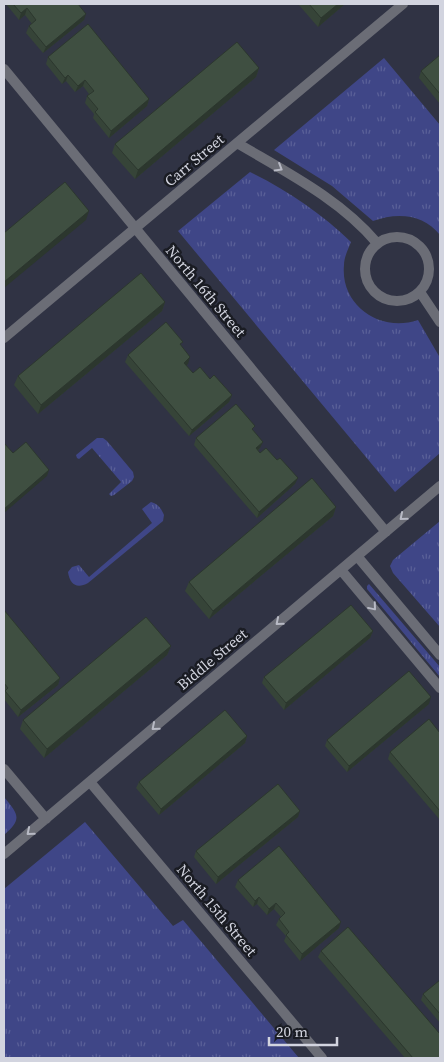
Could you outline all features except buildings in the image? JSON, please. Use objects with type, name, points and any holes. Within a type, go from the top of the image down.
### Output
[{"type":"street","name":"Carr Street","points":[[4,338],[403,4]]},
{"type":"street","name":"North 16th Street","points":[[4,69],[386,532]]},
{"type":"street","points":[[237,143],[308,185],[336,205],[377,243]]},
{"type":"street","points":[[399,236],[409,238],[426,252],[430,267],[427,282],[420,292],[412,298],[402,301],[391,301],[381,297],[372,290],[367,281],[365,265],[366,259],[377,243],[388,237],[399,236]]},
{"type":"street","points":[[420,292],[440,322]]},
{"type":"street","name":"Biddle Street","points":[[4,854],[440,486]]},
{"type":"street","points":[[357,556],[440,655]]},
{"type":"street","points":[[341,570],[440,688]]},
{"type":"street","points":[[4,769],[46,819]]},
{"type":"street","name":"North 15th Street","points":[[90,782],[322,1058]]},
{"type":"green space","points":[[384,58],[440,125],[440,235],[426,223],[410,217],[391,216],[373,221],[332,186],[274,150]]},
{"type":"green space","points":[[250,172],[277,186],[303,203],[328,221],[351,242],[344,265],[345,280],[349,293],[356,304],[366,313],[390,323],[418,320],[439,356],[440,453],[395,492],[178,231]]},
{"type":"green space","points":[[97,438],[103,438],[107,441],[133,472],[134,477],[132,481],[111,496],[109,494],[121,482],[92,448],[79,459],[76,455]]},
{"type":"green space","points":[[151,502],[162,510],[164,515],[163,521],[88,583],[77,586],[72,583],[68,572],[72,567],[79,565],[89,577],[152,523],[142,509]]},
{"type":"green space","points":[[440,521],[440,627],[393,573],[390,566],[393,560]]},
{"type":"green space","points":[[369,584],[440,667],[440,677],[367,589]]},
{"type":"green space","points":[[4,797],[13,808],[16,820],[14,825],[4,835]]},
{"type":"green space","points":[[85,822],[173,926],[183,920],[299,1058],[4,1058],[4,889]]}]
